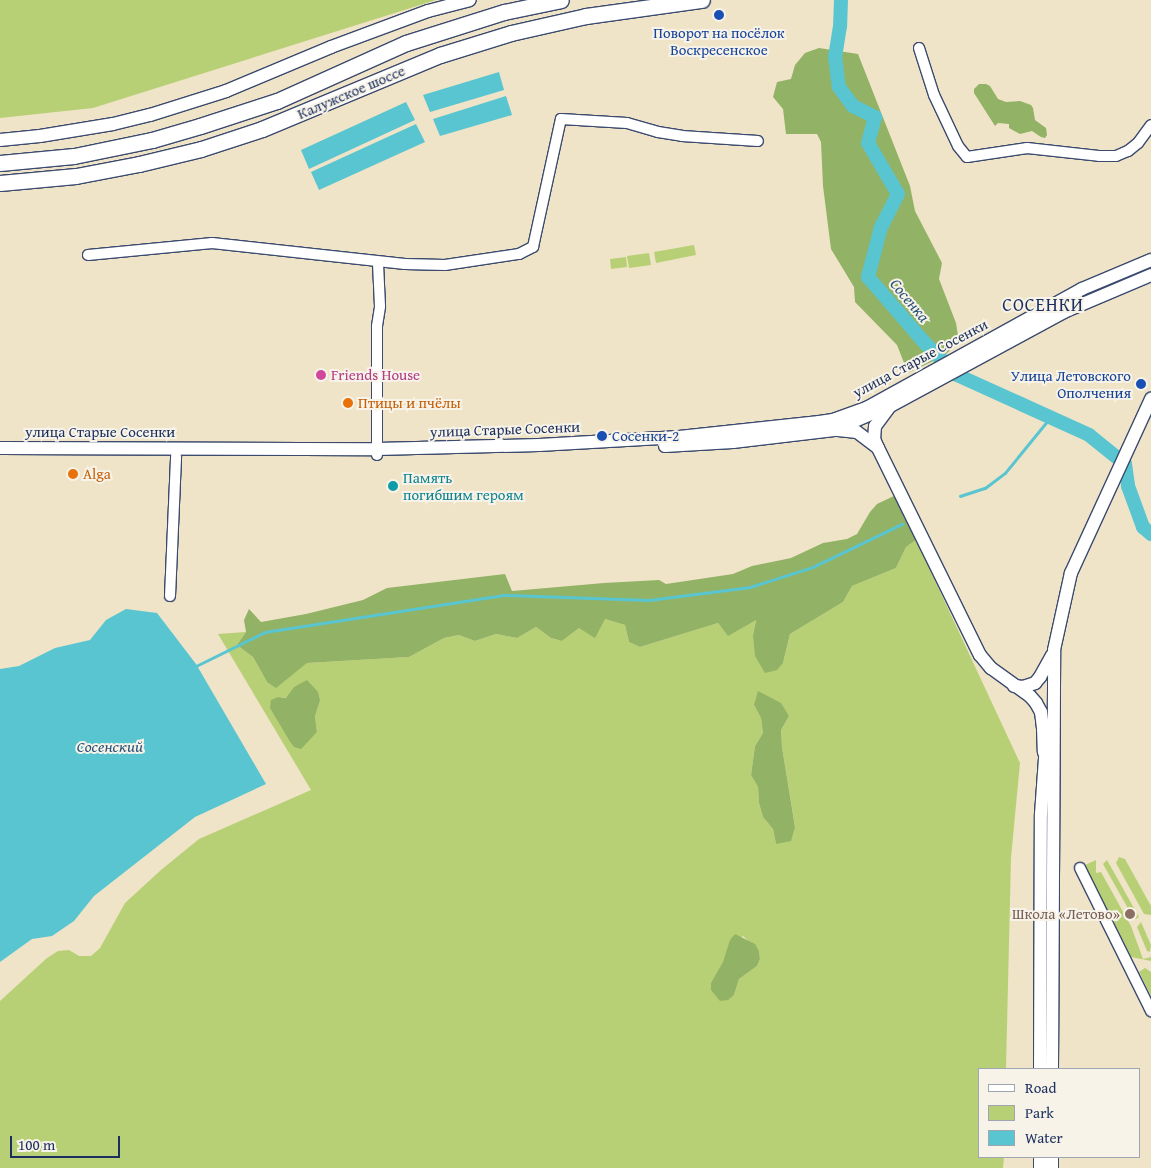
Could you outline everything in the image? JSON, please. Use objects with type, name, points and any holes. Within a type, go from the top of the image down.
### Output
[{"type":"highway","name":"Калужское шоссе","points":[[0,163],[74,156],[152,140],[276,101],[406,43],[504,12],[561,0]]},
{"type":"highway","name":"Калужское шоссе","points":[[0,183],[76,176],[139,164],[201,149],[262,129],[440,55],[511,33],[605,13],[702,0]]},
{"type":"main road","points":[[0,140],[76,130],[150,115],[226,91],[332,47],[428,11],[470,0]]},
{"type":"main road","points":[[504,12],[534,0]]},
{"type":"main road","name":"улица Старые Сосенки","points":[[0,448],[377,452],[616,441],[833,420],[868,407],[930,378],[1082,289],[1151,260]]},
{"type":"main road","name":"улица Старые Сосенки","points":[[982,349],[1151,275]]},
{"type":"main road","name":"улица Старые Сосенки","points":[[0,454],[176,456],[574,451],[733,442],[834,430],[892,406],[930,378]]},
{"type":"main road","points":[[1052,1068],[1054,650],[1071,573],[1151,399]]},
{"type":"main road","points":[[892,406],[882,415],[875,426],[874,440],[980,655],[990,668],[1030,696],[1041,712],[1044,752],[1041,814],[1040,1068]]},
{"type":"main road","points":[[834,430],[857,432],[878,448]]},
{"type":"main road","points":[[1014,686],[1023,687],[1035,683],[1054,650]]},
{"type":"main road","points":[[1044,752],[1054,716]]},
{"type":"street","points":[[919,48],[934,95],[958,146],[967,157],[1027,148],[1116,156],[1128,151],[1138,143],[1151,125]]},
{"type":"street","points":[[88,255],[212,243],[378,263],[445,265],[519,254],[533,247],[561,119],[627,123],[658,132],[682,136],[758,141]]},
{"type":"street","points":[[377,452],[377,326],[380,306],[378,263]]},
{"type":"street","points":[[170,596],[176,456]]},
{"type":"street","points":[[1080,868],[1151,1011]]},
{"type":"green space","points":[[0,0],[436,0],[93,108],[0,118]]},
{"type":"green space","points":[[819,48],[858,54],[910,186],[915,211],[942,263],[939,279],[956,323],[959,342],[944,356],[908,373],[897,345],[855,302],[854,287],[831,249],[823,186],[821,142],[817,134],[786,134],[783,109],[773,97],[777,82],[791,79],[795,65],[805,53]]},
{"type":"green space","points":[[979,84],[990,86],[998,99],[1006,102],[1020,101],[1031,105],[1035,120],[1046,128],[1047,135],[1045,138],[1032,131],[1020,134],[1009,128],[1009,124],[998,123],[995,126],[974,93],[974,89]]},
{"type":"green space","points":[[694,245],[696,255],[656,263],[654,252]]},
{"type":"green space","points":[[649,253],[651,265],[629,268],[627,256]]},
{"type":"green space","points":[[626,257],[627,267],[611,269],[610,259]]},
{"type":"green space","points":[[896,495],[916,540],[906,547],[896,568],[852,586],[843,602],[790,634],[783,663],[777,670],[765,673],[755,656],[753,635],[756,620],[728,636],[718,623],[640,647],[629,642],[625,625],[605,619],[595,638],[579,628],[562,641],[551,638],[536,627],[517,638],[496,634],[475,641],[459,635],[444,638],[409,657],[307,663],[276,688],[267,682],[253,657],[237,645],[246,632],[244,620],[249,609],[261,622],[306,614],[363,600],[387,588],[505,574],[512,591],[659,580],[666,584],[733,574],[752,566],[791,558],[823,543],[847,539],[857,534],[877,504]]},
{"type":"green space","points":[[916,540],[1020,763],[1011,858],[1006,1068],[978,1068],[978,1158],[1004,1158],[1003,1168],[0,1168],[0,1001],[47,958],[58,951],[69,950],[79,956],[91,956],[100,948],[125,903],[199,839],[311,790],[218,634],[246,632],[237,645],[253,657],[267,682],[294,672],[307,663],[409,657],[444,638],[459,635],[475,641],[496,634],[517,638],[536,627],[551,638],[562,641],[579,628],[605,619],[625,625],[629,642],[640,647],[718,623],[728,635],[756,619],[753,635],[783,663],[790,634],[843,602],[852,586],[896,568],[906,547]],"holes":[[[278,697],[320,701],[315,716],[317,732],[306,742]],[[754,705],[789,716],[781,730],[795,826],[776,844],[773,829],[763,817],[759,803],[758,787],[751,775],[755,746],[763,733],[761,718]],[[743,936],[759,951],[760,959],[757,966],[739,979],[734,995],[720,970],[726,955]]]},
{"type":"green space","points":[[307,680],[318,692],[320,701],[315,716],[317,732],[301,749],[294,747],[270,708],[271,700],[278,697],[286,698],[294,687]]},
{"type":"green space","points":[[758,691],[781,703],[789,716],[781,730],[795,827],[791,841],[776,844],[773,829],[763,817],[759,803],[758,787],[751,775],[755,746],[763,733],[761,718],[754,705]]},
{"type":"green space","points":[[1119,857],[1125,859],[1151,906],[1151,915],[1144,914],[1116,863]]},
{"type":"green space","points":[[1096,860],[1096,873],[1101,872],[1131,926],[1143,959],[1151,957],[1151,961],[1131,957],[1085,865]]},
{"type":"green space","points":[[1107,860],[1139,917],[1136,919],[1134,919],[1103,864]]},
{"type":"green space","points":[[1141,922],[1151,945],[1150,952],[1147,951],[1137,927]]},
{"type":"green space","points":[[735,934],[755,944],[759,951],[760,959],[757,966],[739,979],[734,995],[728,1000],[720,1001],[711,990],[711,983],[723,962],[730,940]]},
{"type":"green space","points":[[1145,968],[1151,972],[1151,996],[1139,972]]},
{"type":"water","points":[[499,72],[504,90],[430,112],[423,95]]},
{"type":"water","points":[[506,96],[512,115],[440,136],[433,119]]},
{"type":"water","points":[[406,102],[415,120],[309,169],[301,150]]},
{"type":"water","points":[[416,124],[425,142],[319,190],[311,172]]},
{"type":"water","name":"Сосенский","points":[[126,609],[157,613],[196,664],[266,784],[195,817],[94,896],[74,921],[52,936],[32,939],[0,962],[0,669],[19,666],[55,648],[90,640],[106,620]]},
{"type":"waterway","name":"Сосенка","points":[[841,0],[840,26],[835,56],[839,87],[853,106],[875,117],[868,143],[898,194],[881,227],[868,277],[923,341],[957,375],[1089,435],[1125,464],[1128,486],[1143,527],[1151,534]]},
{"type":"waterway","points":[[960,496],[985,488],[1005,473],[1049,419]]},
{"type":"waterway","points":[[194,667],[265,632],[505,595],[649,600],[750,587],[813,567],[902,524]]},
{"type":"place","name":"Поворот на посёлок Воскресенское","points":[[719,15]]},
{"type":"place","name":"Friends House","points":[[321,375]]},
{"type":"place","name":"Улица Летовского Ополчения","points":[[1141,384]]},
{"type":"place","name":"Птицы и пчёлы","points":[[348,403]]},
{"type":"place","name":"Сосенки-2","points":[[602,436]]},
{"type":"place","name":"Alga","points":[[73,474]]},
{"type":"place","name":"Память погибшим героям","points":[[393,486]]},
{"type":"place","name":"Школа «Летово»","points":[[1130,914]]},
{"type":"district","name":"СОСЕНКИ","points":[[1043,305]]}]
